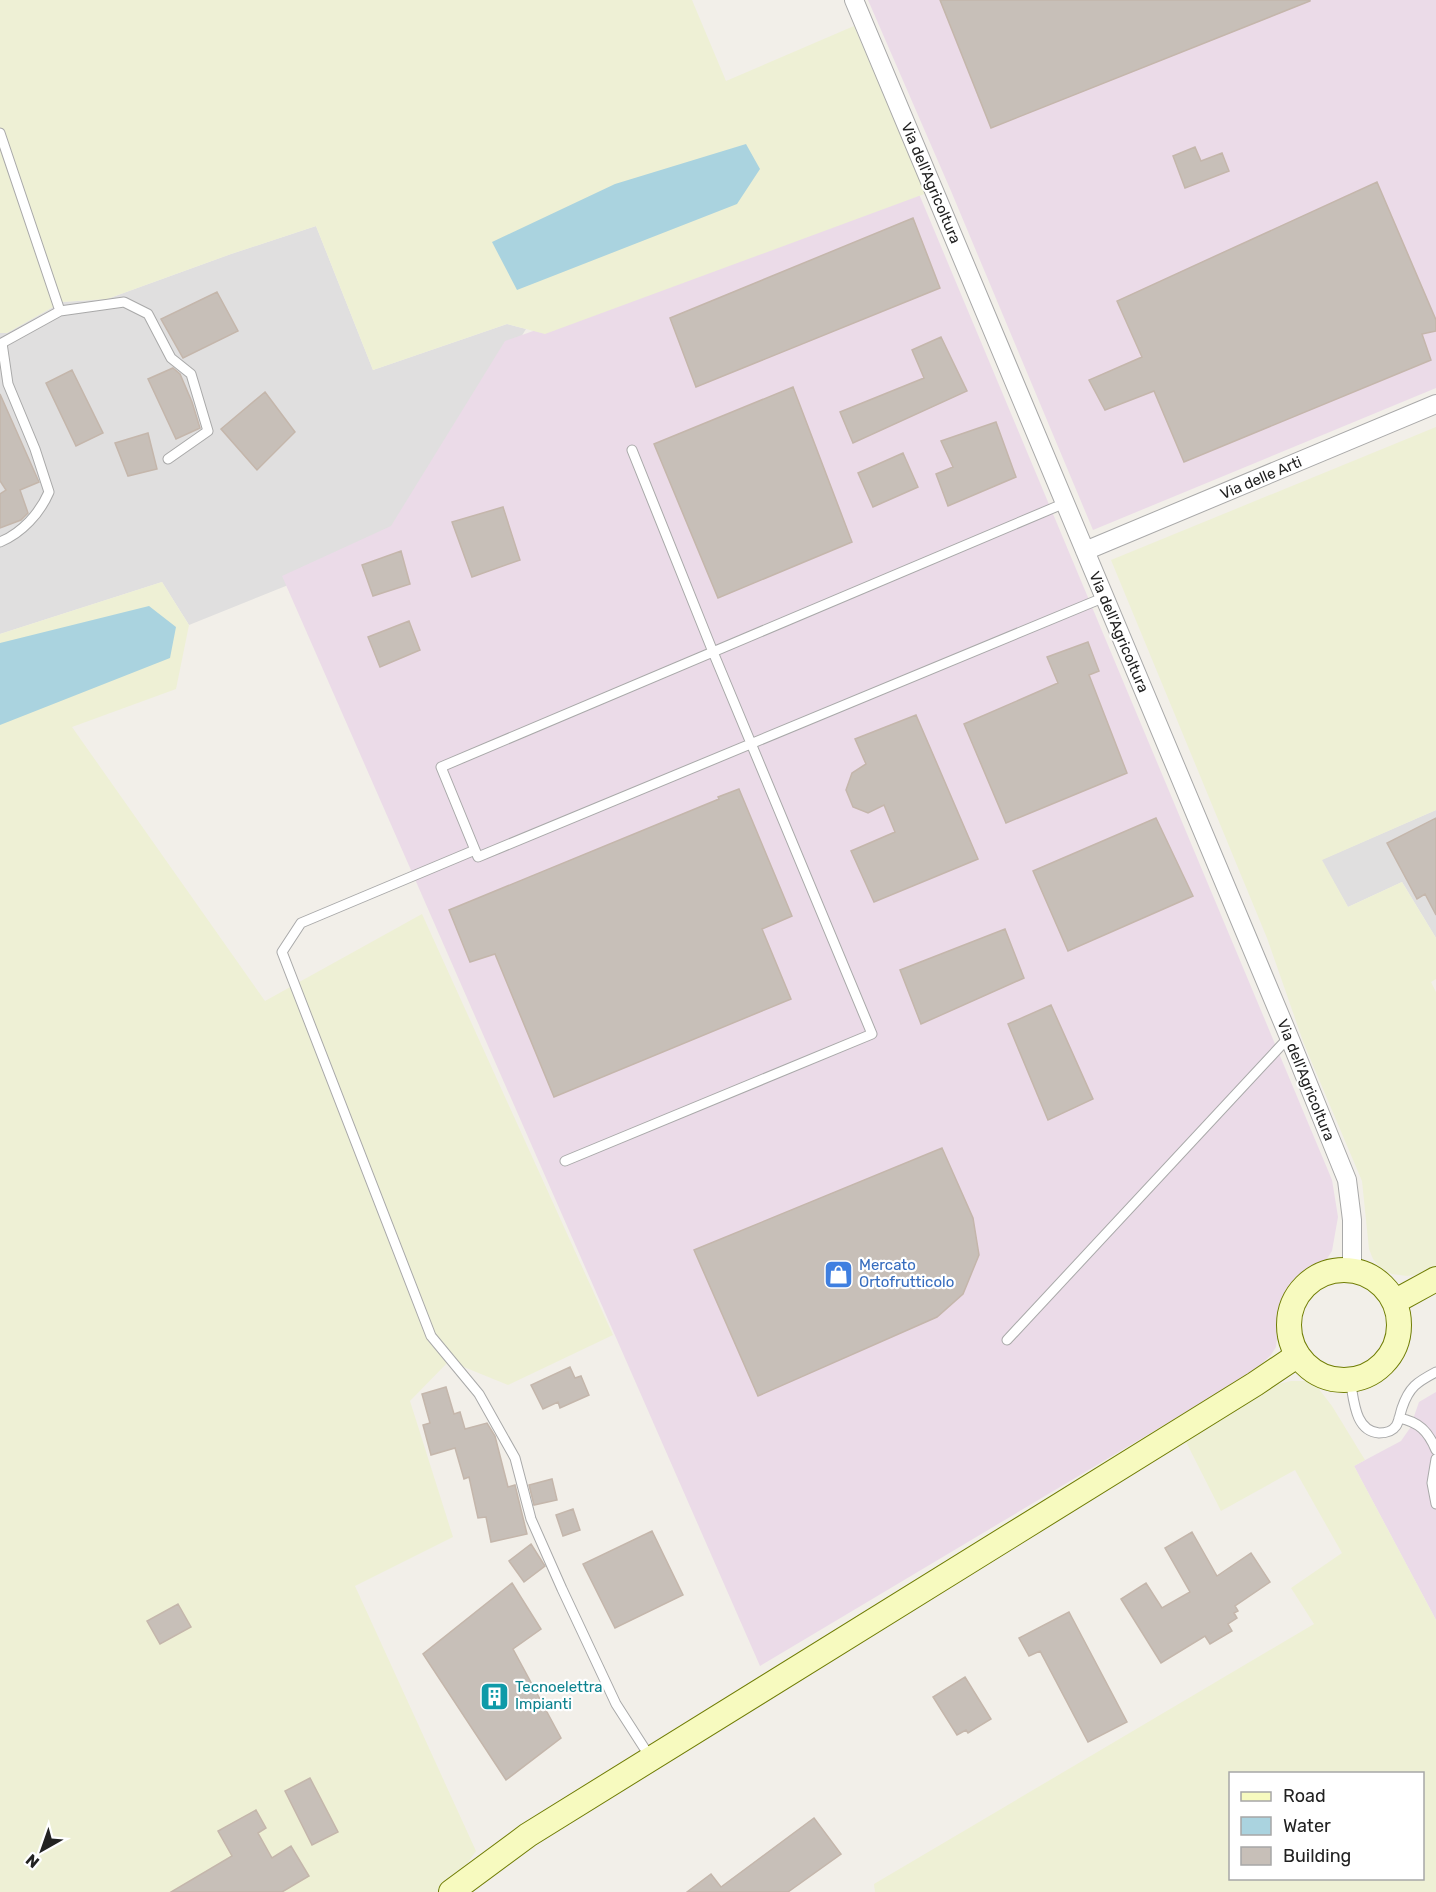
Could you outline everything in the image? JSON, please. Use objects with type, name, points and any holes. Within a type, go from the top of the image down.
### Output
[{"type":"main road","points":[[1352,1270],[1365,1274],[1377,1281],[1394,1302],[1399,1319],[1398,1336],[1392,1352],[1382,1366],[1367,1375],[1350,1380],[1321,1375],[1308,1367],[1298,1355],[1289,1325],[1291,1310],[1298,1296],[1308,1284],[1321,1275],[1352,1270]]},
{"type":"main road","points":[[1394,1302],[1436,1279]]},
{"type":"main road","points":[[451,1892],[528,1835],[1298,1355]]},
{"type":"street","name":"Via dell'Agricoltura","points":[[854,0],[1347,1180],[1352,1220],[1352,1270]]},
{"type":"street","name":"Via delle Arti","points":[[1085,551],[1436,404]]},
{"type":"lane","points":[[0,133],[60,311]]},
{"type":"lane","points":[[0,542],[13,537],[21,530],[42,508],[49,492],[35,449],[8,384],[1,343],[60,311],[124,302],[148,314],[171,358],[191,374],[208,431],[168,459]]},
{"type":"lane","points":[[565,1161],[872,1034],[713,652],[632,450]]},
{"type":"lane","points":[[1065,503],[441,767],[475,850],[478,857],[1105,597]]},
{"type":"lane","points":[[475,850],[300,923],[282,952],[431,1336],[479,1394],[515,1458],[531,1519],[562,1589],[616,1704],[651,1759]]},
{"type":"lane","points":[[1007,1340],[1289,1037]]},
{"type":"lane","points":[[1350,1380],[1358,1417],[1366,1427],[1375,1432],[1389,1432],[1396,1426],[1415,1383],[1436,1372]]},
{"type":"lane","points":[[1399,1418],[1413,1421],[1422,1427],[1431,1437],[1436,1450]]},
{"type":"lane","points":[[1436,1460],[1432,1483],[1436,1503]]},
{"type":"shaded area","points":[[868,0],[1436,0],[1436,388],[1093,530]]},
{"type":"shaded area","points":[[919,194],[1332,1180],[1338,1217],[1332,1251],[1326,1260],[1295,1283],[1286,1297],[1280,1316],[1276,1347],[1253,1372],[760,1666],[282,576],[391,526],[505,341]]},
{"type":"shaded area","points":[[316,226],[373,370],[507,324],[526,329],[393,543],[189,625],[162,582],[0,634],[0,333],[7,333],[62,302],[107,299]]},
{"type":"shaded area","points":[[1436,810],[1436,938],[1402,882],[1348,907],[1321,860]]},
{"type":"shaded area","points":[[1436,1392],[1436,1620],[1354,1466],[1401,1441],[1410,1428],[1419,1402]]},
{"type":"green space","points":[[0,0],[692,0],[726,81],[854,26],[927,193],[545,334],[507,324],[373,370],[316,226],[107,299],[62,302],[7,333],[0,333]]},
{"type":"green space","points":[[1436,427],[1436,810],[1322,860],[1348,907],[1402,882],[1436,938],[1436,979],[1431,982],[1436,992],[1436,1268],[1422,1274],[1407,1276],[1392,1274],[1381,1269],[1373,1259],[1369,1249],[1362,1181],[1304,1044],[1267,938],[1111,560]]},
{"type":"green space","points":[[162,582],[189,625],[176,689],[72,727],[265,1001],[422,914],[613,1335],[508,1385],[449,1361],[410,1401],[453,1537],[355,1586],[476,1851],[447,1892],[0,1892],[0,634]]},
{"type":"green space","points":[[1305,1381],[1315,1384],[1332,1406],[1365,1460],[1354,1466],[1436,1620],[1436,1892],[875,1892],[874,1884],[1314,1624],[1291,1588],[1342,1553],[1295,1470],[1221,1511],[1183,1436],[1274,1385]]},
{"type":"water","points":[[746,144],[760,169],[737,204],[517,290],[492,242],[615,184]]},
{"type":"water","points":[[149,606],[176,627],[170,658],[0,725],[0,643]]},
{"type":"building","points":[[940,0],[1310,0],[1310,1],[991,128]]},
{"type":"building","points":[[1195,147],[1201,161],[1222,153],[1229,171],[1185,188],[1173,156]]},
{"type":"building","points":[[1377,182],[1436,320],[1436,331],[1422,334],[1431,360],[1184,462],[1154,391],[1105,410],[1089,380],[1142,357],[1117,301]]},
{"type":"building","points":[[913,218],[940,288],[696,387],[670,318]]},
{"type":"building","points":[[217,292],[238,331],[183,358],[161,319]]},
{"type":"building","points":[[941,337],[967,391],[853,443],[840,412],[924,378],[912,350]]},
{"type":"building","points":[[173,368],[180,374],[200,428],[176,439],[148,379]]},
{"type":"building","points":[[72,370],[103,433],[76,446],[46,383]]},
{"type":"building","points":[[793,387],[852,542],[718,598],[654,444]]},
{"type":"building","points":[[265,392],[295,432],[257,470],[221,429]]},
{"type":"building","points":[[0,394],[39,482],[20,490],[28,513],[21,520],[0,528],[0,494],[6,490],[0,481]]},
{"type":"building","points":[[996,422],[1016,477],[948,506],[936,474],[953,467],[941,441]]},
{"type":"building","points":[[148,433],[157,469],[128,476],[115,443]]},
{"type":"building","points":[[903,453],[918,487],[873,507],[858,473]]},
{"type":"building","points":[[503,507],[520,560],[472,577],[452,522]]},
{"type":"building","points":[[401,551],[410,584],[373,596],[362,565]]},
{"type":"building","points":[[409,621],[420,650],[380,667],[368,637]]},
{"type":"building","points":[[1088,642],[1099,671],[1089,675],[1127,773],[1006,823],[964,724],[1058,683],[1047,657]]},
{"type":"building","points":[[916,715],[978,859],[874,902],[851,851],[895,832],[884,805],[868,813],[853,807],[846,790],[852,773],[866,764],[855,739]]},
{"type":"building","points":[[739,789],[792,916],[762,929],[791,999],[554,1097],[495,954],[470,962],[449,910]]},
{"type":"building","points":[[1156,818],[1193,896],[1068,951],[1033,871]]},
{"type":"building","points":[[1436,818],[1436,915],[1425,894],[1417,899],[1387,843]]},
{"type":"building","points":[[1005,929],[1024,978],[921,1024],[900,970]]},
{"type":"building","points":[[1051,1005],[1093,1099],[1048,1120],[1008,1024]]},
{"type":"building","name":"Mercato Ortofrutticolo","points":[[942,1148],[973,1218],[979,1255],[963,1294],[937,1317],[758,1396],[694,1250]]},
{"type":"building","points":[[570,1367],[575,1378],[581,1376],[589,1395],[560,1408],[558,1402],[543,1409],[531,1385]]},
{"type":"building","points":[[446,1387],[454,1414],[460,1412],[465,1429],[487,1423],[495,1436],[508,1487],[515,1485],[527,1534],[491,1542],[486,1517],[478,1518],[469,1477],[464,1479],[455,1448],[431,1455],[423,1425],[430,1423],[422,1394]]},
{"type":"building","points":[[552,1479],[557,1500],[534,1505],[529,1485]]},
{"type":"building","points":[[573,1509],[580,1530],[563,1536],[556,1515]]},
{"type":"building","points":[[652,1531],[683,1595],[615,1628],[583,1564]]},
{"type":"building","points":[[1192,1532],[1217,1576],[1251,1553],[1270,1582],[1235,1606],[1238,1611],[1234,1613],[1237,1618],[1228,1624],[1232,1631],[1210,1644],[1205,1636],[1161,1663],[1121,1599],[1146,1583],[1162,1608],[1190,1592],[1165,1548]]},
{"type":"building","points":[[531,1544],[545,1566],[524,1582],[509,1561]]},
{"type":"building","name":"Tecnoelettra Impianti","points":[[512,1583],[541,1629],[513,1649],[561,1738],[506,1780],[423,1654]]},
{"type":"building","points":[[178,1604],[191,1627],[160,1644],[147,1621]]},
{"type":"building","points":[[1069,1612],[1127,1722],[1088,1742],[1040,1651],[1029,1656],[1019,1638]]},
{"type":"building","points":[[965,1677],[991,1719],[968,1733],[966,1730],[957,1735],[933,1697]]},
{"type":"building","points":[[310,1778],[338,1832],[312,1845],[285,1791]]},
{"type":"building","points":[[256,1810],[266,1828],[258,1833],[272,1858],[291,1846],[309,1876],[282,1892],[171,1892],[232,1856],[218,1831]]},
{"type":"building","points":[[814,1818],[841,1854],[788,1892],[687,1892],[711,1874],[721,1887]]},
{"type":"place","name":"Mercato Ortofrutticolo","points":[[838,1274]]},
{"type":"place","name":"Tecnoelettra Impianti","points":[[494,1696]]}]
